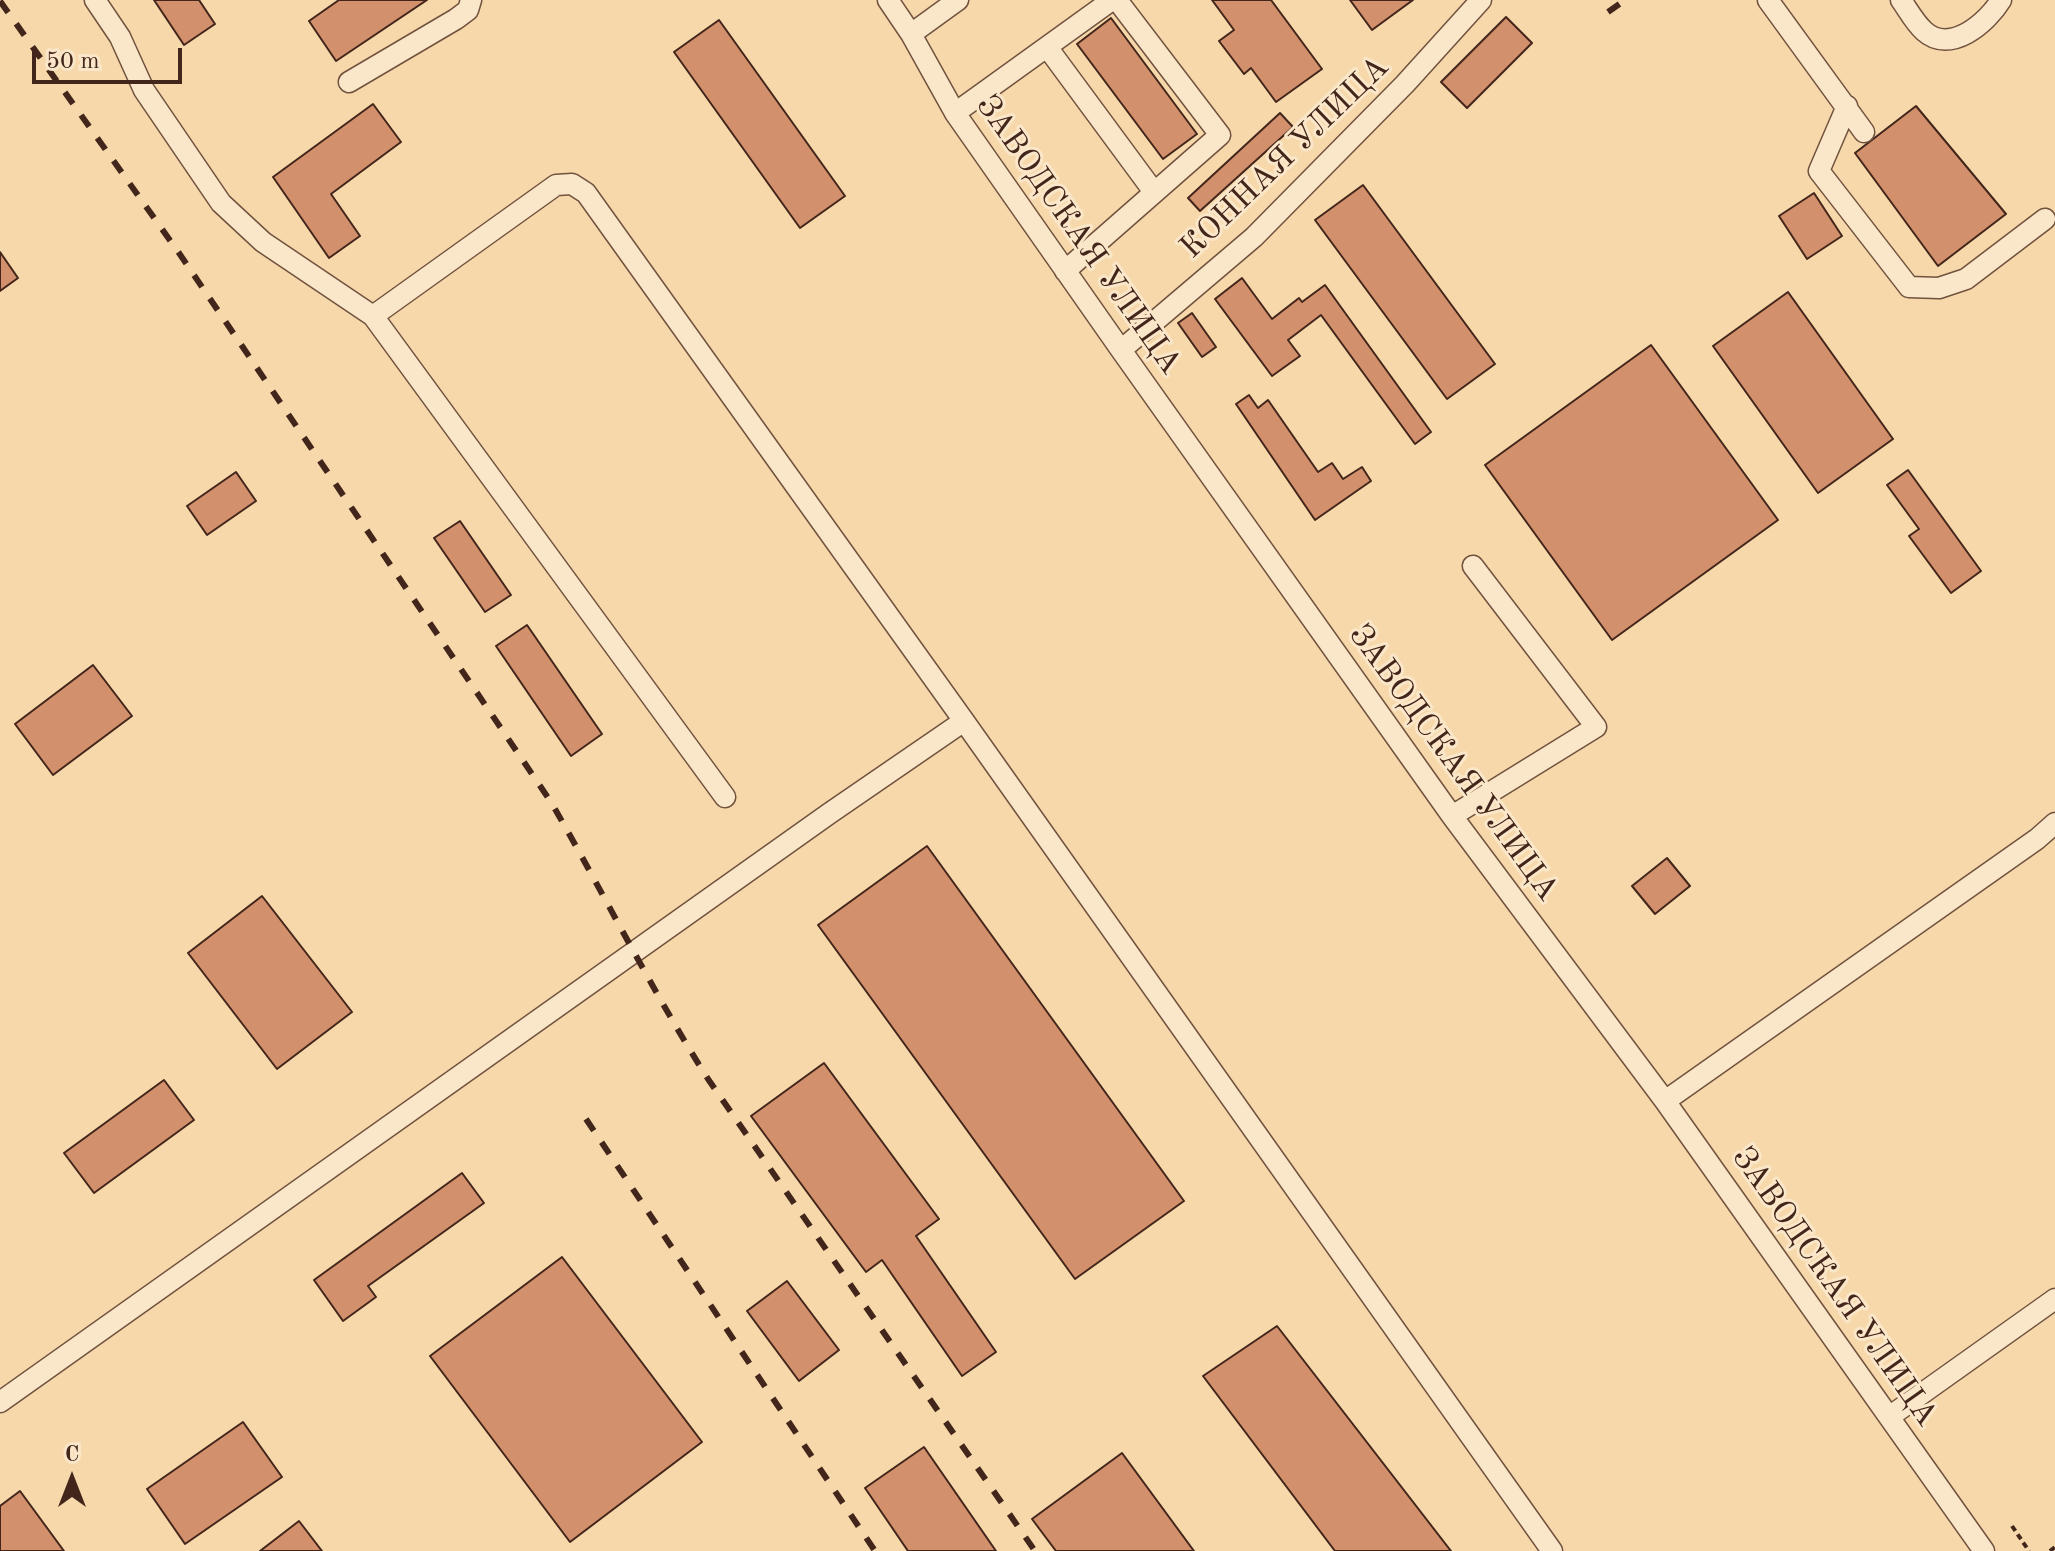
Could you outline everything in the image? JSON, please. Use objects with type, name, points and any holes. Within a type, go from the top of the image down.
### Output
[{"type":"street","points":[[95,0],[120,37],[144,90],[221,203],[263,242],[373,316],[725,797]]},
{"type":"street","points":[[349,82],[468,10],[471,0]]},
{"type":"street","name":"ЗАВОДСКАЯ УЛИЦА","points":[[888,0],[911,34],[955,113],[1065,271],[1452,816],[1665,1101],[1984,1551]]},
{"type":"street","points":[[911,34],[958,0]]},
{"type":"street","points":[[955,113],[1114,0],[1220,135],[1065,271]]},
{"type":"street","name":"КОННАЯ УЛИЦА","points":[[1121,350],[1254,237],[1405,84],[1481,0]]},
{"type":"street","points":[[1768,0],[1864,132]]},
{"type":"street","points":[[1901,0],[1925,33],[1948,40],[1967,33],[1989,19],[2001,0]]},
{"type":"street","points":[[1047,47],[1154,192]]},
{"type":"street","points":[[1847,106],[1819,171],[1909,287],[1939,288],[1966,279],[2045,219]]},
{"type":"street","points":[[373,316],[556,185],[572,184],[586,193],[1552,1551]]},
{"type":"street","points":[[1452,816],[1596,727],[1473,566]]},
{"type":"street","points":[[0,1402],[964,721]]},
{"type":"street","points":[[1665,1101],[2037,839],[2055,823]]},
{"type":"street","points":[[1889,1417],[2055,1299]]},
{"type":"path","points":[[2012,1526],[2029,1551]]},
{"type":"path","points":[[2050,1551],[2055,1547]]},
{"type":"building","points":[[154,0],[199,0],[215,24],[184,45]]},
{"type":"building","points":[[339,0],[427,0],[336,61],[309,21]]},
{"type":"building","points":[[1212,0],[1271,0],[1322,69],[1276,102],[1251,68],[1244,74],[1219,41],[1234,30]]},
{"type":"building","points":[[1350,0],[1413,0],[1372,30]]},
{"type":"building","points":[[1506,17],[1532,43],[1467,108],[1441,82]]},
{"type":"building","points":[[1111,18],[1197,134],[1163,159],[1077,44]]},
{"type":"building","points":[[719,20],[845,196],[800,228],[674,52]]},
{"type":"building","points":[[373,104],[401,142],[331,194],[360,236],[329,258],[273,177]]},
{"type":"building","points":[[1916,106],[2006,214],[1938,266],[1855,153]]},
{"type":"building","points":[[1280,113],[1293,127],[1200,211],[1188,198]]},
{"type":"building","points":[[1363,185],[1495,364],[1447,399],[1315,220]]},
{"type":"building","points":[[1814,193],[1842,236],[1807,259],[1779,216]]},
{"type":"building","points":[[0,252],[18,278],[0,291]]},
{"type":"building","points":[[1242,278],[1272,319],[1299,298],[1302,302],[1325,285],[1431,432],[1415,444],[1321,315],[1288,340],[1300,356],[1272,376],[1215,299]]},
{"type":"building","points":[[1788,292],[1893,439],[1818,493],[1713,346]]},
{"type":"building","points":[[1192,313],[1216,347],[1202,357],[1178,323]]},
{"type":"building","points":[[1651,345],[1778,520],[1612,640],[1485,465]]},
{"type":"building","points":[[1249,395],[1258,408],[1268,400],[1318,472],[1332,463],[1343,479],[1362,467],[1371,481],[1315,520],[1236,404]]},
{"type":"building","points":[[1908,470],[1981,571],[1951,593],[1909,536],[1919,529],[1887,485]]},
{"type":"building","points":[[236,472],[256,501],[207,535],[187,506]]},
{"type":"building","points":[[460,521],[511,595],[485,612],[434,538]]},
{"type":"building","points":[[527,625],[602,734],[571,756],[496,646]]},
{"type":"building","points":[[93,665],[132,716],[53,775],[15,724]]},
{"type":"building","points":[[927,846],[1184,1201],[1075,1279],[818,925]]},
{"type":"building","points":[[1667,858],[1690,886],[1655,914],[1632,886]]},
{"type":"building","points":[[262,896],[352,1012],[277,1069],[188,953]]},
{"type":"building","points":[[824,1063],[939,1219],[916,1236],[996,1352],[962,1376],[882,1260],[866,1272],[751,1116]]},
{"type":"building","points":[[164,1080],[194,1120],[94,1193],[64,1153]]},
{"type":"building","points":[[462,1173],[484,1203],[368,1286],[376,1297],[343,1321],[314,1280]]},
{"type":"building","points":[[562,1257],[702,1442],[570,1542],[430,1356]]},
{"type":"building","points":[[787,1281],[839,1350],[799,1381],[747,1311]]},
{"type":"building","points":[[1277,1326],[1451,1551],[1335,1551],[1203,1376]]},
{"type":"building","points":[[243,1422],[282,1477],[185,1544],[147,1489]]},
{"type":"building","points":[[924,1447],[996,1551],[908,1551],[865,1488]]},
{"type":"building","points":[[1122,1453],[1194,1551],[1056,1551],[1032,1519]]},
{"type":"building","points":[[20,1491],[64,1551],[0,1551],[0,1506]]},
{"type":"building","points":[[299,1521],[322,1551],[260,1551]]},
{"type":"railway","points":[[1608,12],[1625,0]]},
{"type":"railway","points":[[0,1],[179,253],[551,802],[708,1079],[1035,1551]]},
{"type":"railway","points":[[586,1119],[875,1551]]}]
